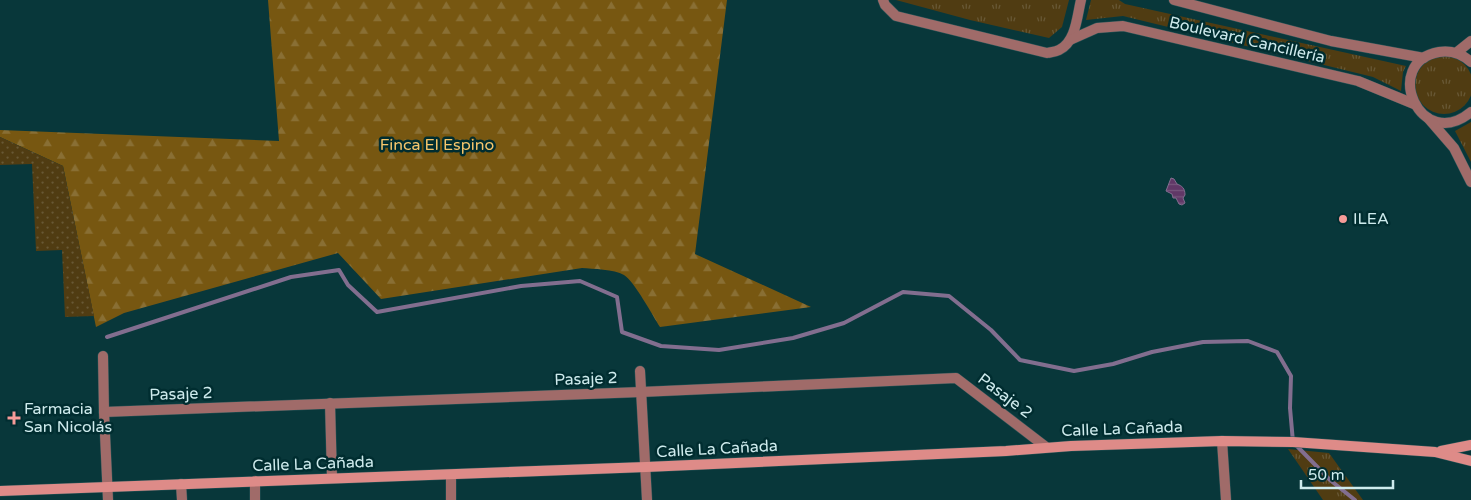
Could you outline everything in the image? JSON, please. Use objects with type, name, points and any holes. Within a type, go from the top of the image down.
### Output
[{"type":"main road","name":"Calle La Cañada","points":[[0,491],[451,475],[1006,451],[1046,447],[1222,441],[1293,442],[1435,452],[1471,461]]},
{"type":"main road","name":"Calle La Cañada","points":[[1435,452],[1471,446]]},
{"type":"street","name":"Boulevard Cancillería","points":[[883,0],[884,5],[896,16],[1047,53],[1060,50],[1070,40],[1097,28],[1123,26],[1358,81],[1414,104]]},
{"type":"street","points":[[1070,40],[1077,21],[1081,0]]},
{"type":"street","name":"Boulevard Cancillería","points":[[1174,0],[1331,40],[1424,58]]},
{"type":"street","points":[[1456,53],[1471,41]]},
{"type":"street","points":[[1471,62],[1456,53],[1442,51],[1433,53],[1424,58],[1414,70],[1410,79],[1410,90],[1414,104],[1454,148],[1471,182]]},
{"type":"street","points":[[1428,118],[1437,121],[1453,122],[1471,112]]},
{"type":"street","points":[[103,356],[108,500]]},
{"type":"street","points":[[640,371],[647,500]]},
{"type":"street","name":"Pasaje 2","points":[[104,412],[956,378],[1046,447]]},
{"type":"street","points":[[330,403],[332,478]]},
{"type":"street","points":[[1222,441],[1226,500]]},
{"type":"street","points":[[451,475],[451,500]]},
{"type":"street","points":[[255,481],[255,500]]},
{"type":"street","points":[[181,484],[182,500]]},
{"type":"green space","name":"Finca El Espino","points":[[268,0],[727,0],[695,254],[811,307],[660,327],[638,291],[624,275],[609,270],[582,268],[381,299],[338,253],[124,313],[96,327],[63,166],[0,137],[0,130],[279,141]]},
{"type":"green space","points":[[896,0],[1069,0],[1062,27],[1049,38],[970,20]]},
{"type":"green space","points":[[1091,0],[1119,0],[1125,4],[1406,66],[1403,72],[1401,91],[1373,77],[1123,16],[1086,20]]},
{"type":"green space","points":[[1438,56],[1450,56],[1465,64],[1473,79],[1473,91],[1465,106],[1450,114],[1438,114],[1423,106],[1415,91],[1415,79],[1423,64]]},
{"type":"green space","points":[[1471,122],[1471,162],[1455,131]]},
{"type":"green space","points":[[0,137],[63,166],[94,316],[65,317],[62,250],[36,251],[32,164],[0,165]]},
{"type":"green space","points":[[1288,449],[1329,453],[1363,500],[1323,500]]},
{"type":"shaded area","points":[[1171,178],[1184,189],[1185,195],[1183,198],[1185,203],[1182,205],[1179,204],[1176,198],[1173,198],[1172,194],[1166,191]]},
{"type":"waterway","points":[[107,337],[291,277],[339,270],[348,285],[377,312],[521,286],[580,281],[617,297],[622,332],[661,346],[719,350],[793,338],[844,323],[903,292],[949,296],[991,330],[1020,360],[1074,371],[1113,364],[1152,352],[1203,342],[1248,341],[1277,352],[1291,376],[1290,408],[1293,442],[1330,480],[1355,500]]},
{"type":"place","name":"ILEA","points":[[1343,219]]},
{"type":"place","name":"Farmacia San Nicolás","points":[[14,418]]}]
